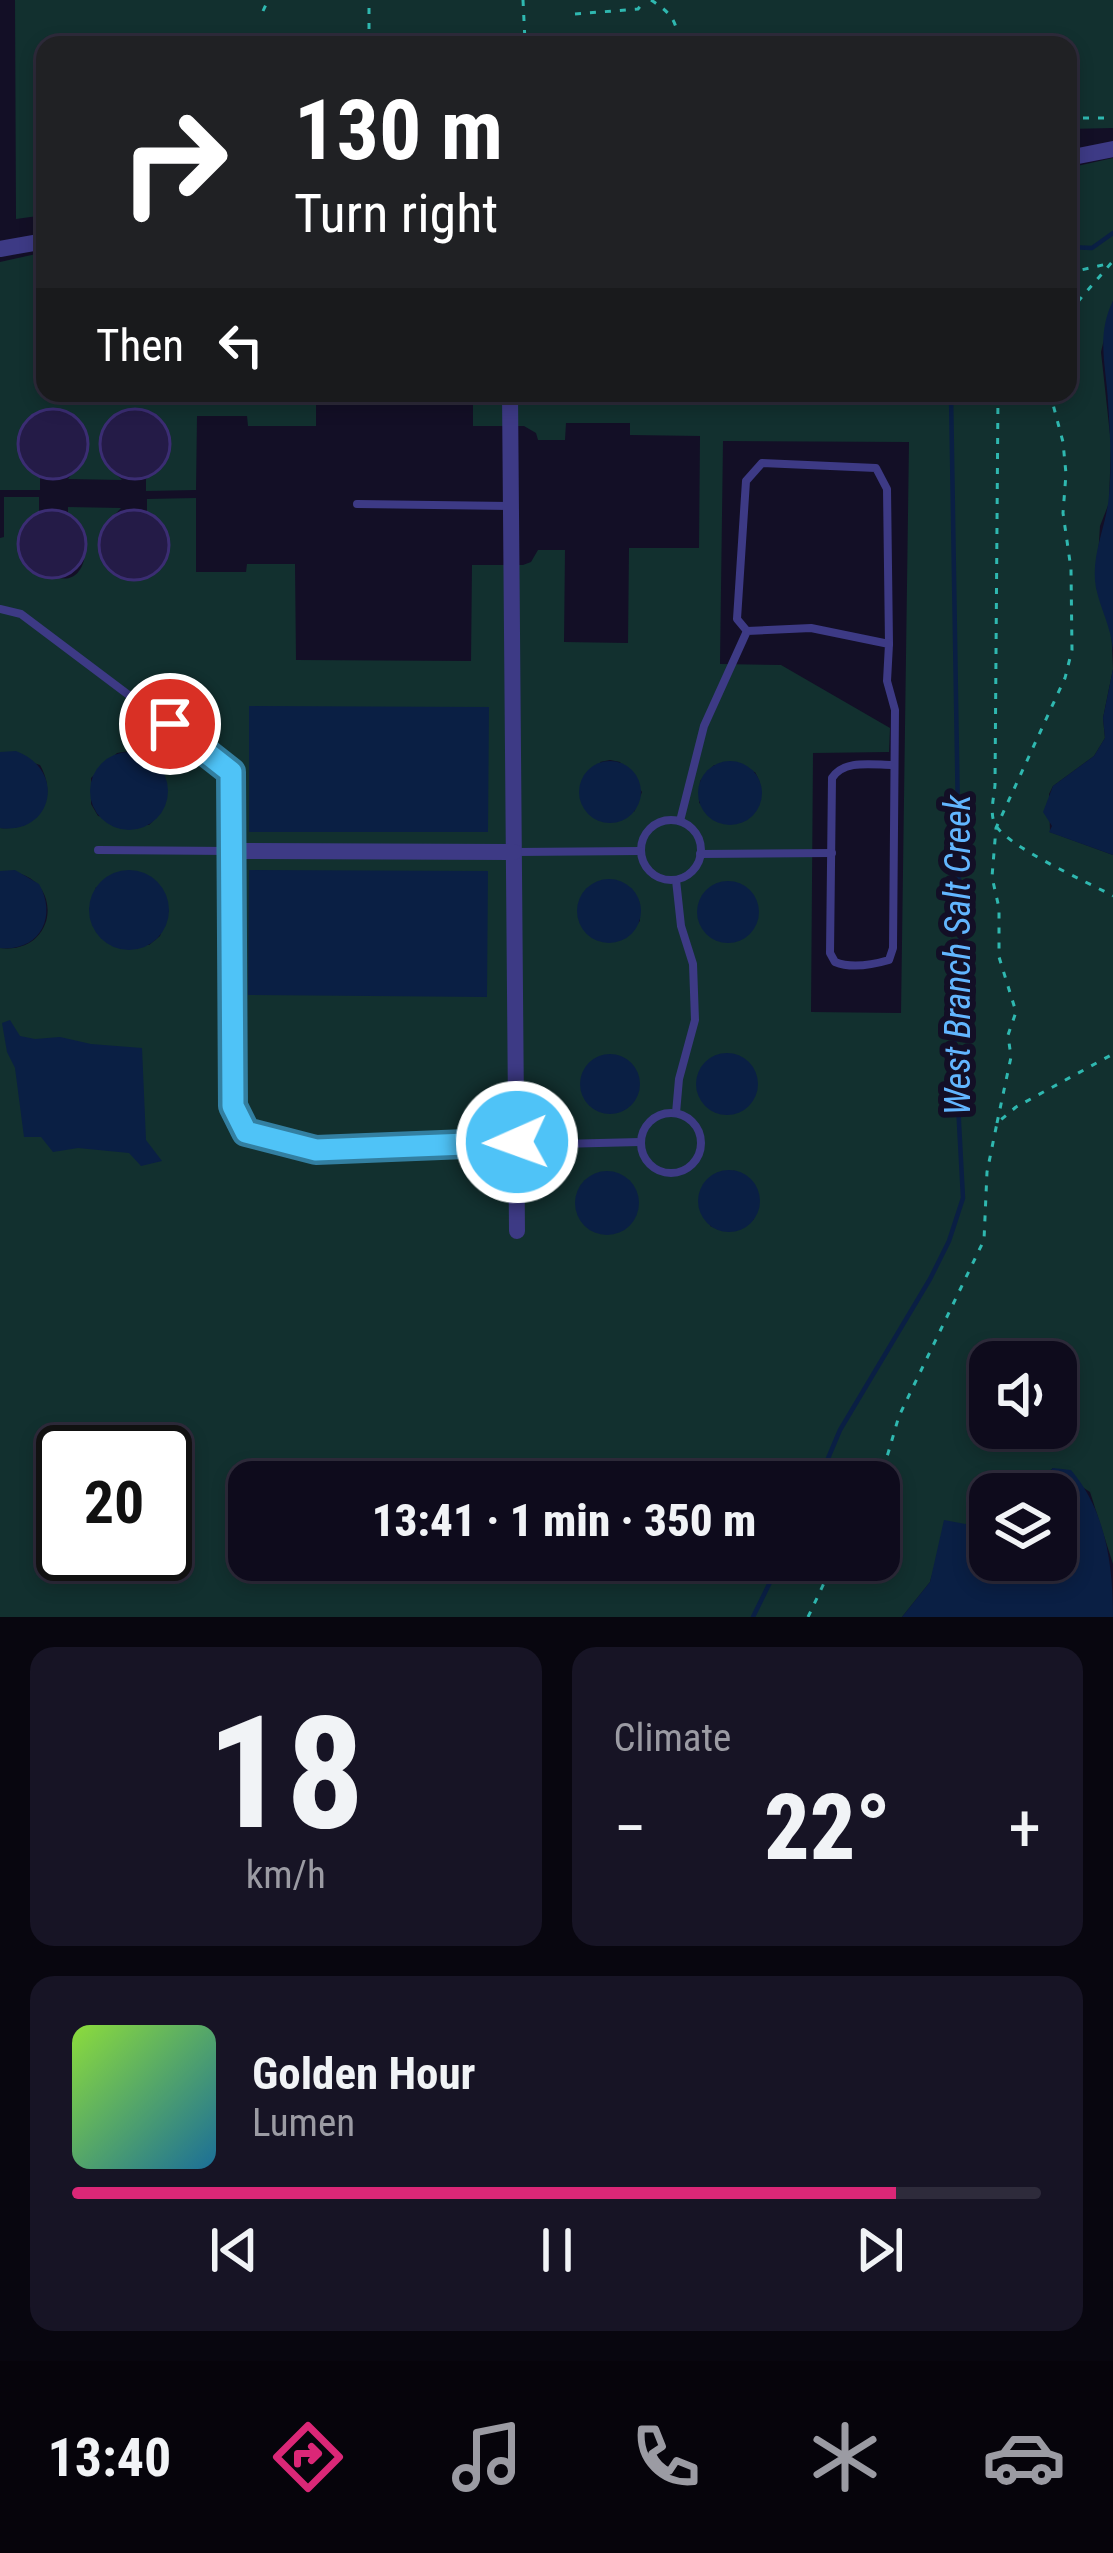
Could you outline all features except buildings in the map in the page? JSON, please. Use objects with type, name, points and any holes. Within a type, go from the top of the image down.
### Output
[{"type":"street","points":[[1077,156],[1113,149]]},
{"type":"street","points":[[0,249],[36,243]]},
{"type":"street","points":[[510,402],[517,1231]]},
{"type":"street","points":[[232,851],[514,852]]},
{"type":"lane","points":[[747,631],[737,619],[746,481],[762,464],[876,468],[887,489],[887,681],[895,710],[893,948],[890,960],[846,967],[830,953],[832,778],[848,765],[893,765]]},
{"type":"lane","points":[[356,504],[511,506]]},
{"type":"lane","points":[[0,609],[22,614],[231,772],[233,1106],[246,1132],[316,1150],[640,1142]]},
{"type":"lane","points":[[747,631],[811,628],[889,644]]},
{"type":"lane","points":[[680,821],[704,726],[747,631]]},
{"type":"lane","points":[[680,821],[695,832],[700,854],[694,869],[676,880],[656,877],[640,851],[652,826],[680,821]]},
{"type":"lane","points":[[98,850],[232,851]]},
{"type":"lane","points":[[514,852],[640,851]]},
{"type":"lane","points":[[700,854],[832,854]]},
{"type":"lane","points":[[676,880],[681,926],[694,964],[695,1020],[679,1079],[676,1113]]},
{"type":"lane","points":[[676,1113],[693,1122],[701,1149],[691,1166],[674,1173],[654,1168],[640,1142],[656,1116],[676,1113]]},
{"type":"path","points":[[263,10],[268,0]]},
{"type":"path","points":[[369,0],[369,36]]},
{"type":"path","points":[[523,0],[525,36]]},
{"type":"path","points":[[574,14],[638,9],[648,0],[668,11],[678,25],[678,36]]},
{"type":"path","points":[[1077,118],[1113,118]]},
{"type":"path","points":[[1077,271],[1111,262]]},
{"type":"path","points":[[1077,304],[1111,262]]},
{"type":"path","points":[[998,402],[992,816],[996,828],[1026,853],[1055,863],[1113,896]]},
{"type":"path","points":[[886,1461],[899,1416],[984,1240],[988,1172],[1011,1057],[1008,1035],[1016,1012],[999,957],[992,877],[996,828],[1057,696],[1072,650],[1071,569],[1063,513],[1066,474],[1052,402]]},
{"type":"path","points":[[998,1123],[1016,1107],[1113,1054]]},
{"type":"path","points":[[808,1617],[825,1581]]},
{"type":"green space","points":[[15,0],[1113,0],[1113,128],[1077,129],[1077,36],[36,36],[36,216],[16,219]]},
{"type":"green space","points":[[1113,158],[1113,301],[1101,352],[1111,444],[1109,503],[1100,526],[1096,587],[1111,625],[1113,669],[1103,718],[1105,738],[1094,756],[1049,794],[1050,832],[1113,855],[1113,1564],[1090,1492],[1077,1484],[1077,1473],[1053,1468],[1048,1473],[969,1473],[969,1529],[942,1539],[930,1582],[902,1617],[0,1617],[0,948],[20,947],[35,939],[48,911],[36,883],[21,874],[0,871],[0,828],[35,819],[47,789],[40,765],[0,752],[4,497],[39,497],[29,546],[47,572],[60,578],[72,577],[82,567],[86,546],[84,531],[68,514],[68,507],[121,508],[103,529],[98,547],[113,572],[143,578],[166,561],[169,543],[163,525],[147,513],[147,499],[196,498],[196,572],[246,572],[247,564],[295,564],[296,660],[471,661],[472,565],[523,565],[538,550],[565,550],[564,642],[628,643],[629,548],[699,548],[700,436],[630,435],[630,423],[566,423],[565,440],[538,440],[524,426],[473,426],[473,402],[1077,402],[1077,166]],"holes":[[[723,441],[909,442],[901,1013],[811,1012],[813,753],[889,752],[890,728],[781,665],[720,664]],[[129,751],[154,762],[166,781],[164,803],[149,825],[98,816],[91,804],[91,778],[117,753]],[[600,762],[620,762],[642,792],[634,812]],[[714,765],[755,772],[761,794],[757,807],[740,823],[699,803],[700,781]],[[96,887],[169,910],[160,936],[149,945],[89,910]],[[639,900],[640,921],[619,941],[599,941]],[[734,1170],[754,1219],[728,1231],[710,1226]]]},
{"type":"green space","points":[[36,254],[36,402],[316,402],[316,426],[248,426],[247,416],[197,416],[196,490],[146,491],[146,479],[164,463],[170,447],[165,425],[155,415],[126,412],[104,429],[100,443],[104,460],[122,480],[68,479],[86,455],[85,431],[71,415],[58,409],[45,411],[27,432],[25,447],[40,476],[40,490],[0,490],[0,262]]},
{"type":"water","points":[[1113,301],[1113,651],[1095,576],[1110,483],[1103,338]]},
{"type":"water","points":[[1113,669],[1113,855],[1049,832],[1052,826],[1043,812],[1053,786],[1094,756],[1105,738],[1103,718]]},
{"type":"water","points":[[249,706],[489,707],[488,832],[249,832]]},
{"type":"water","points":[[16,751],[42,772],[47,799],[32,822],[0,828],[0,752]]},
{"type":"water","points":[[129,752],[157,763],[168,791],[157,819],[129,830],[101,819],[90,791],[101,763]]},
{"type":"water","points":[[610,761],[632,770],[641,792],[632,814],[610,823],[588,814],[579,792],[588,770]]},
{"type":"water","points":[[730,761],[753,770],[762,793],[753,816],[730,825],[707,816],[698,793],[707,770]]},
{"type":"water","points":[[15,870],[39,884],[45,920],[25,944],[0,948],[0,871]]},
{"type":"water","points":[[129,870],[157,882],[169,910],[157,938],[129,950],[101,938],[89,910],[101,882]]},
{"type":"water","points":[[249,870],[488,871],[487,997],[248,995]]},
{"type":"water","points":[[609,879],[631,889],[641,911],[631,933],[609,943],[587,933],[577,911],[587,889]]},
{"type":"water","points":[[728,881],[750,890],[759,912],[750,934],[728,943],[706,934],[697,912],[706,890]]},
{"type":"water","points":[[10,1020],[20,1036],[142,1048],[146,1140],[162,1161],[141,1166],[129,1153],[78,1148],[53,1152],[41,1137],[24,1137],[15,1068],[2,1023]]},
{"type":"water","points":[[727,1053],[749,1062],[758,1084],[749,1106],[727,1115],[705,1106],[696,1084],[705,1062]]},
{"type":"water","points":[[610,1054],[632,1062],[640,1084],[632,1106],[610,1114],[588,1106],[580,1084],[588,1062]]},
{"type":"water","points":[[729,1170],[751,1179],[760,1201],[751,1223],[729,1232],[707,1223],[698,1201],[707,1179]]},
{"type":"water","points":[[607,1171],[630,1180],[639,1203],[630,1226],[607,1235],[584,1226],[575,1203],[584,1180]]},
{"type":"water","points":[[1077,1478],[1100,1521],[1109,1558],[1113,1617],[902,1617],[930,1582],[944,1520],[969,1525],[969,1581],[1077,1581]]},
{"type":"waterway","name":"West Branch Salt Creek","points":[[1077,247],[1092,248],[1113,233]]},
{"type":"waterway","name":"West Branch Salt Creek","points":[[827,1461],[840,1430],[930,1279],[963,1198],[952,991],[960,941],[951,402]]},
{"type":"waterway","name":"West Branch Salt Creek","points":[[753,1617],[771,1581]]},
{"type":"route","points":[[170,724],[231,772],[233,1106],[246,1132],[316,1150],[517,1142]]}]
